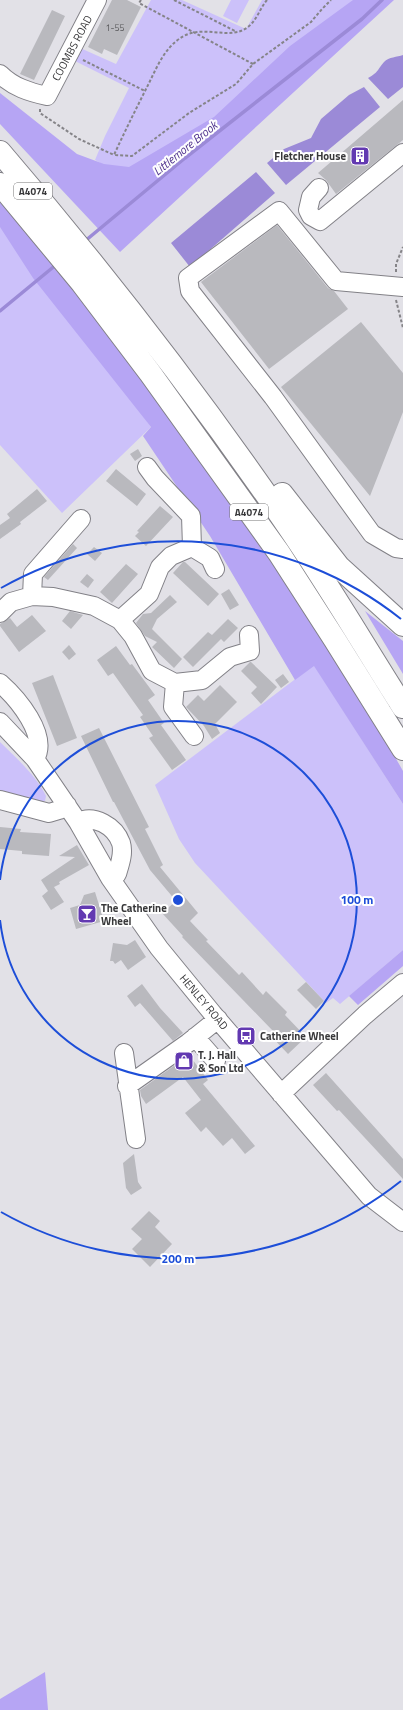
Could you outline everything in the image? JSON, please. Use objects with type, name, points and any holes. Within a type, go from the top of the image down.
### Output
[{"type":"main road","name":"A4074","points":[[0,152],[58,236],[90,277],[180,376],[292,533],[403,707]]},
{"type":"main road","name":"A4074","points":[[0,184],[58,236]]},
{"type":"main road","name":"A4074","points":[[90,277],[150,373],[278,553],[335,640],[403,749]]},
{"type":"main road","points":[[180,376],[232,431],[339,567],[403,625]]},
{"type":"street","name":"COOMBS ROAD","points":[[42,95],[70,53],[97,0]]},
{"type":"street","points":[[0,74],[8,82],[42,95]]},
{"type":"street","points":[[319,188],[311,196],[308,210],[312,216],[320,222],[403,153]]},
{"type":"street","points":[[403,287],[336,281],[279,211],[188,278],[190,291],[273,397],[372,534],[396,548],[403,549]]},
{"type":"street","points":[[147,467],[155,478],[191,516],[192,547]]},
{"type":"street","points":[[32,596],[33,574],[81,520]]},
{"type":"street","points":[[192,547],[210,558],[215,568]]},
{"type":"street","points":[[120,620],[149,594],[160,566],[171,556],[192,547]]},
{"type":"street","points":[[0,613],[11,602],[32,596],[53,598],[94,606],[120,620],[133,636],[152,671],[175,683],[202,680],[230,658],[250,651],[248,635]]},
{"type":"street","points":[[0,683],[11,693],[30,718],[36,734],[39,753],[35,759]]},
{"type":"street","points":[[175,683],[173,707],[194,736]]},
{"type":"street","name":"HENLEY ROAD","points":[[0,722],[35,759],[78,822],[110,878],[159,948],[281,1094],[369,1196],[403,1222]]},
{"type":"street","points":[[0,800],[49,813],[59,810],[67,805]]},
{"type":"street","points":[[78,822],[87,818],[100,821],[116,834],[121,843],[122,853],[117,874],[110,878]]},
{"type":"street","points":[[281,1094],[365,1015],[403,983]]},
{"type":"street","points":[[127,1086],[196,1037],[218,1019]]},
{"type":"street","points":[[196,1037],[216,1061]]},
{"type":"street","points":[[124,1053],[127,1086],[136,1139]]},
{"type":"path","points":[[141,0],[140,3],[253,64]]},
{"type":"path","points":[[174,0],[237,33]]},
{"type":"path","points":[[114,155],[162,56],[179,39],[194,32],[215,31],[233,35],[247,29],[253,24],[267,0]]},
{"type":"path","points":[[42,95],[40,113],[79,139],[114,155],[132,156],[189,113],[236,84],[253,64],[311,22],[331,0]]},
{"type":"path","points":[[70,53],[145,91]]},
{"type":"shaded area","points":[[151,0],[182,0],[246,29],[262,0],[366,0],[138,185],[95,160],[105,136],[129,88],[73,60],[78,47],[116,64]]},
{"type":"shaded area","points":[[231,0],[249,0],[237,23],[223,16]]},
{"type":"shaded area","points":[[353,0],[394,0],[120,252],[0,124],[0,93],[77,154],[104,164],[129,167],[214,117],[290,46]]},
{"type":"shaded area","points":[[403,55],[403,87],[388,99],[368,78],[376,72],[386,60]]},
{"type":"shaded area","points":[[364,87],[380,107],[286,185],[267,163],[284,149],[311,138],[321,119],[349,95]]},
{"type":"shaded area","points":[[256,172],[275,193],[190,267],[171,243]]},
{"type":"shaded area","points":[[0,202],[66,277],[170,415],[283,579],[362,699],[403,771],[403,804],[314,666],[295,680],[210,536],[143,436],[151,427],[33,278],[0,227]]},
{"type":"shaded area","points":[[0,212],[151,427],[62,513],[0,445]]},
{"type":"shaded area","points":[[365,611],[403,641],[403,674]]},
{"type":"shaded area","points":[[314,665],[403,804],[403,950],[340,1004],[333,998],[326,1003],[195,863],[179,839],[155,785]]},
{"type":"shaded area","points":[[0,742],[37,781],[46,796],[45,801],[36,801],[0,792]]},
{"type":"shaded area","points":[[403,950],[403,966],[358,1005],[349,996]]},
{"type":"shaded area","points":[[45,1672],[48,1710],[0,1710],[0,1699]]},
{"type":"building","points":[[112,0],[127,0],[141,7],[117,55],[104,49],[102,54],[88,47]]},
{"type":"building","points":[[52,10],[65,16],[34,80],[20,74]]},
{"type":"building","name":"Fletcher House","points":[[403,100],[403,140],[336,194],[326,180],[318,173]]},
{"type":"building","points":[[277,225],[328,288],[334,291],[348,309],[269,369],[201,282]]},
{"type":"building","points":[[361,322],[403,373],[403,412],[370,496],[281,387]]},
{"type":"building","points":[[138,449],[142,456],[135,461],[130,454]]},
{"type":"building","points":[[116,469],[146,494],[137,506],[106,481]]},
{"type":"building","points":[[37,489],[47,501],[20,522],[21,524],[0,539],[0,525],[10,518],[7,514]]},
{"type":"building","points":[[160,506],[173,517],[146,546],[135,536],[139,532],[137,531]]},
{"type":"building","points":[[73,544],[77,548],[48,580],[44,577]]},
{"type":"building","points":[[94,547],[102,553],[95,561],[87,554]]},
{"type":"building","points":[[183,562],[185,562],[219,594],[208,606],[173,573]]},
{"type":"building","points":[[126,564],[138,574],[112,603],[100,592]]},
{"type":"building","points":[[87,574],[94,580],[88,588],[80,582]]},
{"type":"building","points":[[229,589],[239,605],[230,610],[221,594]]},
{"type":"building","points":[[170,595],[177,602],[157,619],[152,629],[182,659],[174,668],[152,647],[157,642],[145,636],[136,623],[143,614],[151,613]]},
{"type":"building","points":[[70,611],[83,615],[71,629],[62,621]]},
{"type":"building","points":[[32,615],[46,631],[19,652],[0,624],[10,618],[17,627]]},
{"type":"building","points":[[228,619],[238,628],[224,642],[221,639],[193,667],[183,657],[208,632],[212,635]]},
{"type":"building","points":[[69,645],[76,654],[69,660],[62,652]]},
{"type":"building","points":[[116,646],[130,665],[132,664],[155,695],[148,700],[164,723],[161,725],[186,760],[172,770],[149,738],[153,736],[140,717],[143,715],[113,673],[108,676],[97,660]]},
{"type":"building","points":[[250,662],[277,687],[261,704],[251,693],[257,687],[241,671]]},
{"type":"building","points":[[283,674],[289,682],[281,688],[275,680]]},
{"type":"building","points":[[53,675],[77,738],[57,746],[32,683]]},
{"type":"building","points":[[220,685],[237,702],[215,724],[220,733],[212,739],[204,726],[186,707],[198,695],[204,701]]},
{"type":"building","points":[[99,728],[149,827],[145,829],[163,865],[160,867],[198,913],[190,921],[208,940],[206,941],[239,975],[242,972],[263,995],[266,991],[287,1012],[285,1015],[306,1037],[288,1054],[271,1036],[274,1032],[182,937],[183,936],[162,913],[176,901],[150,870],[113,802],[81,736]]},
{"type":"building","points":[[0,827],[21,829],[20,832],[51,834],[49,856],[22,854],[22,851],[0,849]]},
{"type":"building","points":[[77,845],[89,865],[59,882],[60,884],[54,887],[64,902],[51,910],[42,896],[48,891],[41,880],[75,857],[59,856]]},
{"type":"building","name":"The Catherine Wheel","points":[[95,892],[104,921],[76,929],[70,908],[80,905],[84,895]]},
{"type":"building","points":[[135,940],[146,957],[128,970],[121,960],[115,964],[113,961],[110,961],[113,943],[127,945]]},
{"type":"building","points":[[306,982],[324,1001],[316,1009],[297,990]]},
{"type":"building","points":[[142,984],[160,1008],[183,1033],[173,1041],[140,1003],[135,1007],[127,996]]},
{"type":"building","points":[[189,1055],[208,1080],[203,1084],[255,1146],[245,1154],[232,1138],[223,1146],[206,1127],[201,1132],[185,1113],[201,1100],[183,1077],[146,1104],[141,1096],[140,1090]]},
{"type":"building","points":[[326,1073],[403,1159],[403,1179],[339,1110],[337,1111],[313,1085]]},
{"type":"building","points":[[134,1154],[138,1182],[142,1188],[131,1195],[126,1188],[123,1163]]},
{"type":"building","points":[[149,1211],[160,1221],[155,1227],[172,1244],[150,1267],[132,1249],[142,1239],[131,1229]]},
{"type":"waterway","name":"Littlemore Brook","points":[[85,241],[185,158],[362,19],[382,0]]},
{"type":"waterway","name":"Littlemore Brook","points":[[0,311],[57,264]]},
{"type":"place","name":"Fletcher House","points":[[360,156]]},
{"type":"place","name":"The Catherine Wheel","points":[[87,914]]},
{"type":"place","name":"Catherine Wheel","points":[[246,1036]]},
{"type":"place","name":"T. J. Hall & Son Ltd","points":[[184,1061]]}]
